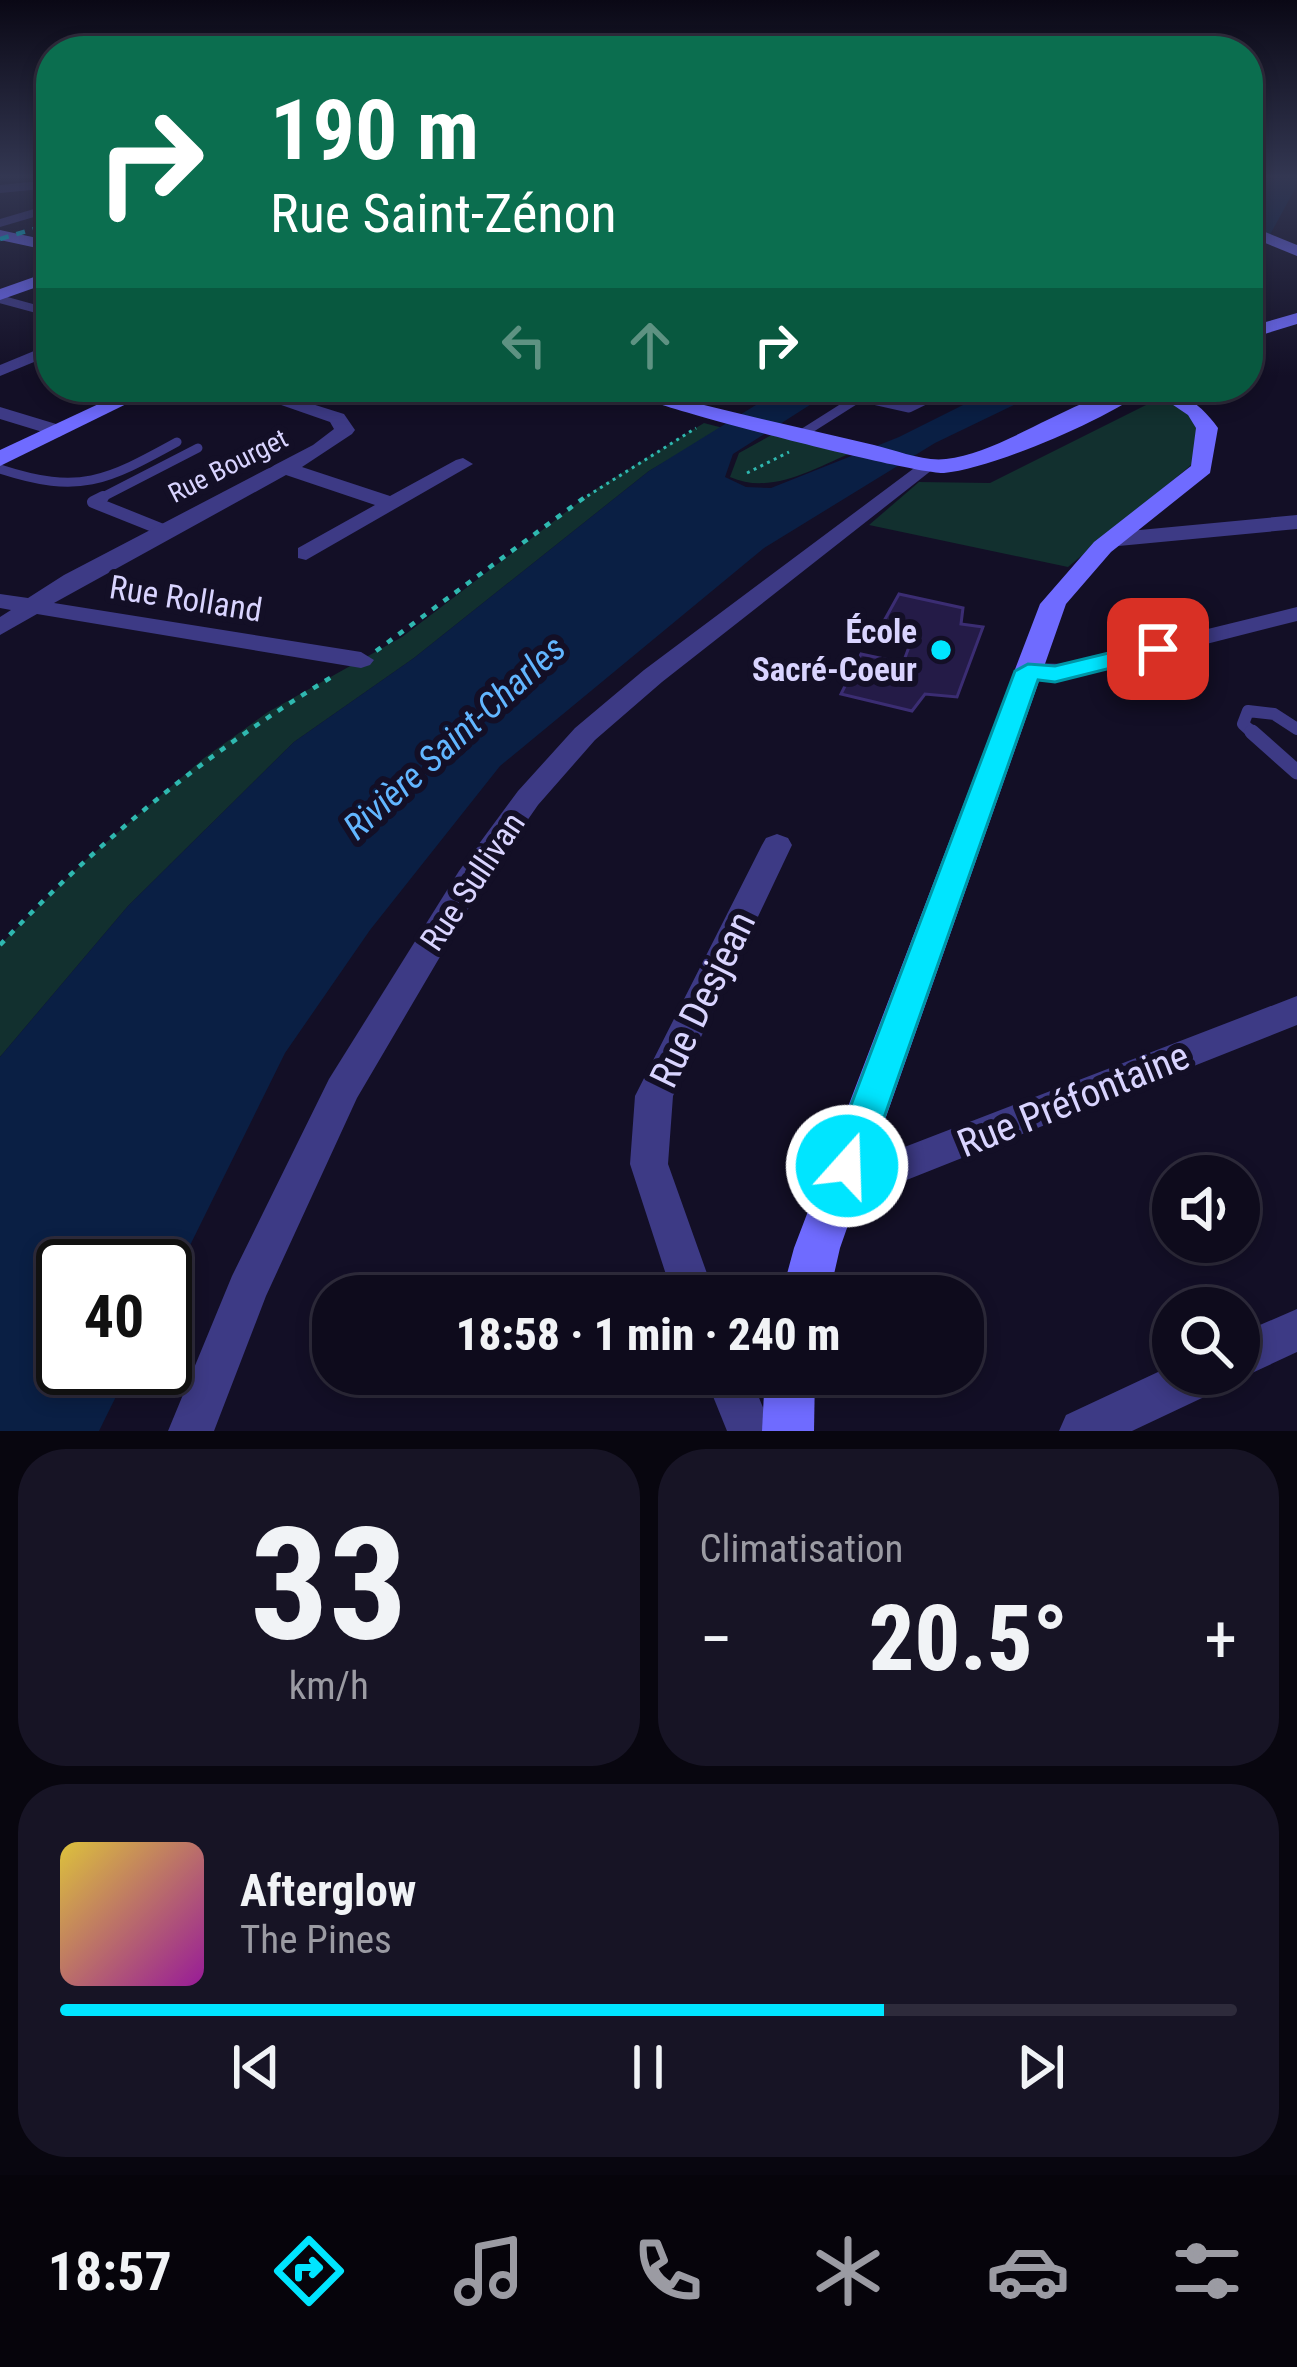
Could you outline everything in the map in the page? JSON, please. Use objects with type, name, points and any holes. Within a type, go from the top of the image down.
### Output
[{"type":"street","points":[[0,297],[36,282]]},
{"type":"street","points":[[0,371],[36,356]]},
{"type":"street","points":[[0,459],[120,402]]},
{"type":"street","name":"Rue Bourget","points":[[0,628],[163,530],[339,439],[345,424],[281,402]]},
{"type":"street","points":[[697,402],[730,418],[926,466],[953,467],[998,454],[1107,402]]},
{"type":"street","points":[[812,1275],[847,1166],[1061,591],[1108,540],[1202,468],[1207,428],[1195,411],[1181,402]]},
{"type":"street","points":[[0,413],[59,431]]},
{"type":"street","points":[[306,553],[463,464]]},
{"type":"street","name":"Rue Sullivan","points":[[191,1431],[247,1290],[342,1090],[470,878],[528,798],[585,734],[653,676],[926,466]]},
{"type":"street","points":[[285,468],[392,504]]},
{"type":"street","points":[[1108,540],[1297,522]]},
{"type":"street","name":"Rue Rolland","points":[[0,601],[361,660]]},
{"type":"street","points":[[1028,671],[1065,672],[1297,614]]},
{"type":"street","name":"Rue Desjean","points":[[687,1275],[649,1164],[654,1096],[777,845]]},
{"type":"street","name":"Rue Préfontaine","points":[[847,1166],[890,1170],[1297,1010]]},
{"type":"street","points":[[1260,1347],[1297,1330]]},
{"type":"street","points":[[735,1395],[750,1431]]},
{"type":"street","points":[[788,1431],[789,1395]]},
{"type":"street","points":[[1082,1431],[1158,1395]]},
{"type":"lane","points":[[0,297],[36,309]]},
{"type":"lane","points":[[800,434],[852,402]]},
{"type":"lane","points":[[882,402],[909,408],[921,402]]},
{"type":"lane","points":[[0,469],[58,489],[85,488],[177,442]]},
{"type":"lane","points":[[163,530],[93,502],[198,448]]},
{"type":"lane","points":[[1297,729],[1261,709],[1244,717],[1252,735],[1297,772]]},
{"type":"path","points":[[747,473],[800,434]]},
{"type":"green space","points":[[1152,402],[1182,407],[1197,429],[1196,461],[1068,567],[869,525],[919,482],[990,483]]},
{"type":"green space","points":[[704,423],[723,428],[649,471],[414,658],[294,742],[128,906],[0,1057],[0,945],[87,859],[204,758],[268,712],[402,637],[596,489]]},
{"type":"green space","points":[[777,432],[856,451],[778,481],[746,482],[730,477],[739,453]]},
{"type":"water","name":"Rivière Saint-Charles","points":[[761,402],[814,402],[733,454],[725,477],[746,487],[771,488],[899,437],[969,402],[1020,402],[935,443],[764,548],[500,766],[370,930],[285,1053],[192,1241],[36,1239],[36,1395],[117,1395],[99,1431],[0,1431],[0,1057],[128,906],[294,742],[414,658],[649,471]]},
{"type":"building","name":"École Sacré-Coeur","points":[[899,594],[963,608],[961,624],[983,627],[957,697],[925,694],[912,711],[841,694],[861,654],[903,663],[916,628],[884,621]]},
{"type":"place","name":"École Sacré-Coeur","points":[[941,650]]},
{"type":"route","points":[[847,1166],[1028,671],[1055,674],[1158,649]]}]
